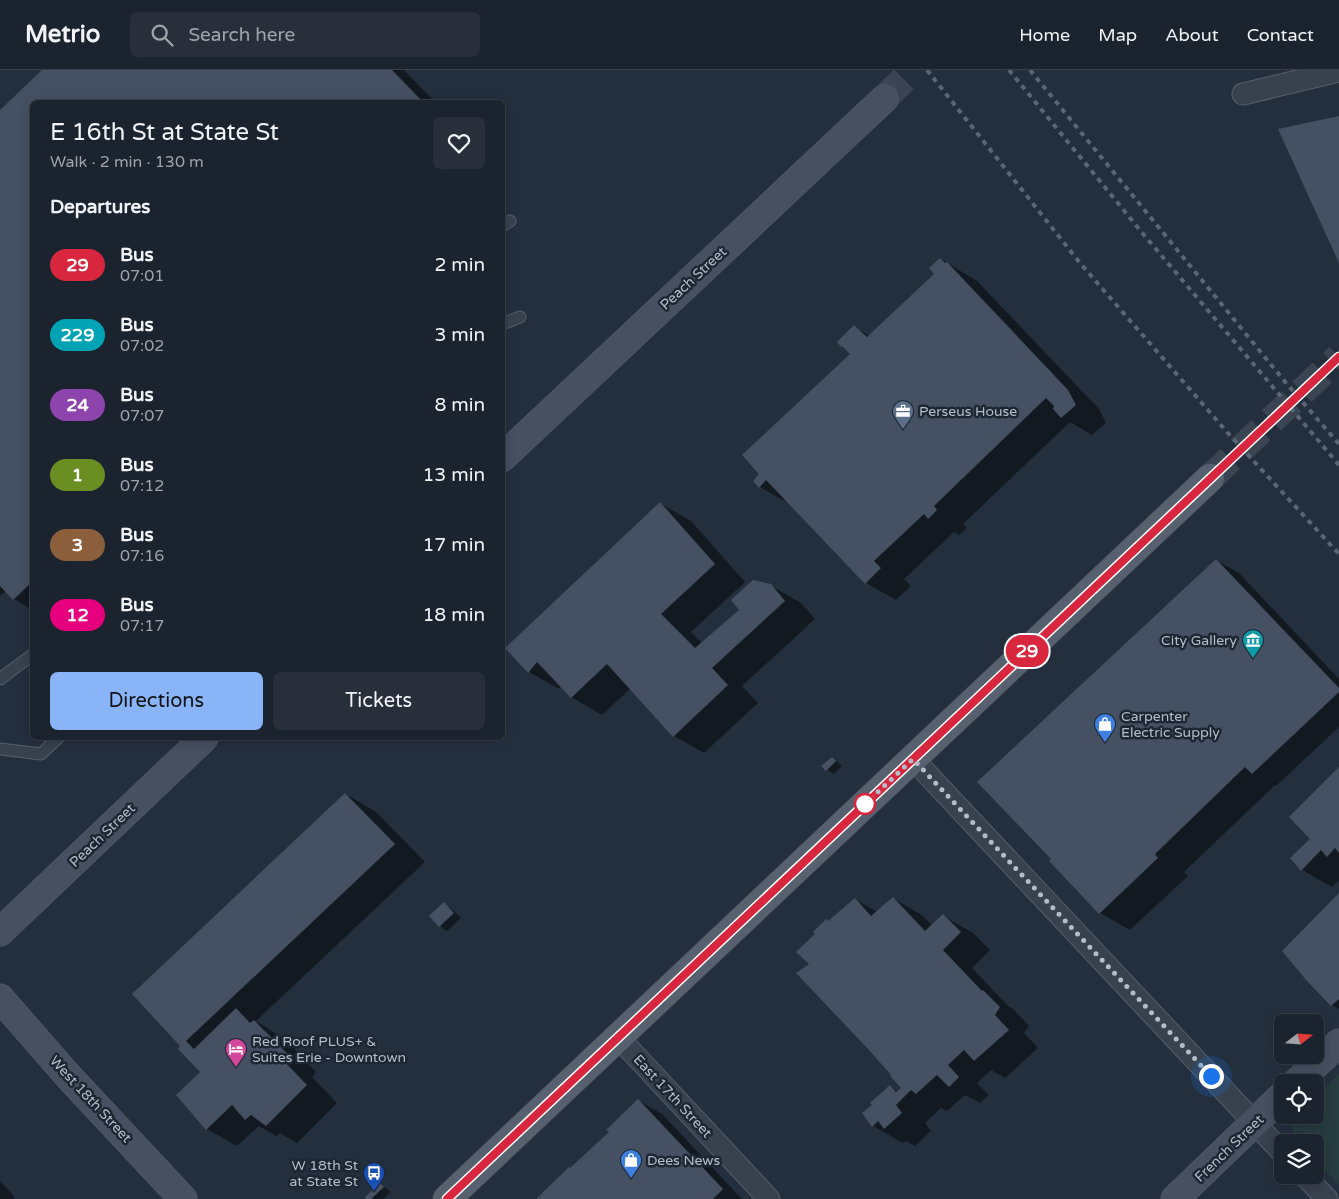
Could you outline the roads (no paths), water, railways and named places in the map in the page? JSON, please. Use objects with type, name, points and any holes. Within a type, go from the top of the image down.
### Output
[{"type":"main road","name":"Peach Street","points":[[505,455],[884,98]]},
{"type":"main road","points":[[447,1199],[1210,478]]},
{"type":"main road","name":"Peach Street","points":[[0,932],[202,740]]},
{"type":"main road","name":"West 18th Street","points":[[0,998],[69,1077],[183,1199]]},
{"type":"main road","points":[[1306,1074],[1339,1043]]},
{"type":"main road","name":"French Street","points":[[1175,1199],[1274,1104]]},
{"type":"street","points":[[1243,94],[1339,71]]},
{"type":"street","points":[[913,759],[1274,1143]]},
{"type":"street","name":"East 17th Street","points":[[618,1038],[770,1199]]},
{"type":"street","points":[[1313,1184],[1327,1199]]},
{"type":"lane","points":[[505,323],[520,317]]},
{"type":"lane","points":[[0,679],[30,656]]},
{"type":"lane","points":[[0,749],[41,754],[56,740]]},
{"type":"tunnel","points":[[884,99],[913,70]]},
{"type":"tunnel","points":[[1210,478],[1339,357]]},
{"type":"railway","points":[[927,70],[1080,263],[1227,432],[1339,554]]},
{"type":"railway","points":[[1009,70],[1144,235],[1339,465]]},
{"type":"railway","points":[[1030,70],[1286,383],[1339,444]]},
{"type":"place","name":"Perseus House","points":[[903,430]]},
{"type":"place","name":"City Gallery","points":[[1253,659]]},
{"type":"place","name":"Carpenter Electric Supply","points":[[1105,743]]},
{"type":"place","name":"Red Roof PLUS+ & Suites Erie - Downtown","points":[[236,1068]]},
{"type":"place","name":"Dees News","points":[[631,1179]]},
{"type":"place","name":"W 18th St at State St","points":[[374,1192]]}]
